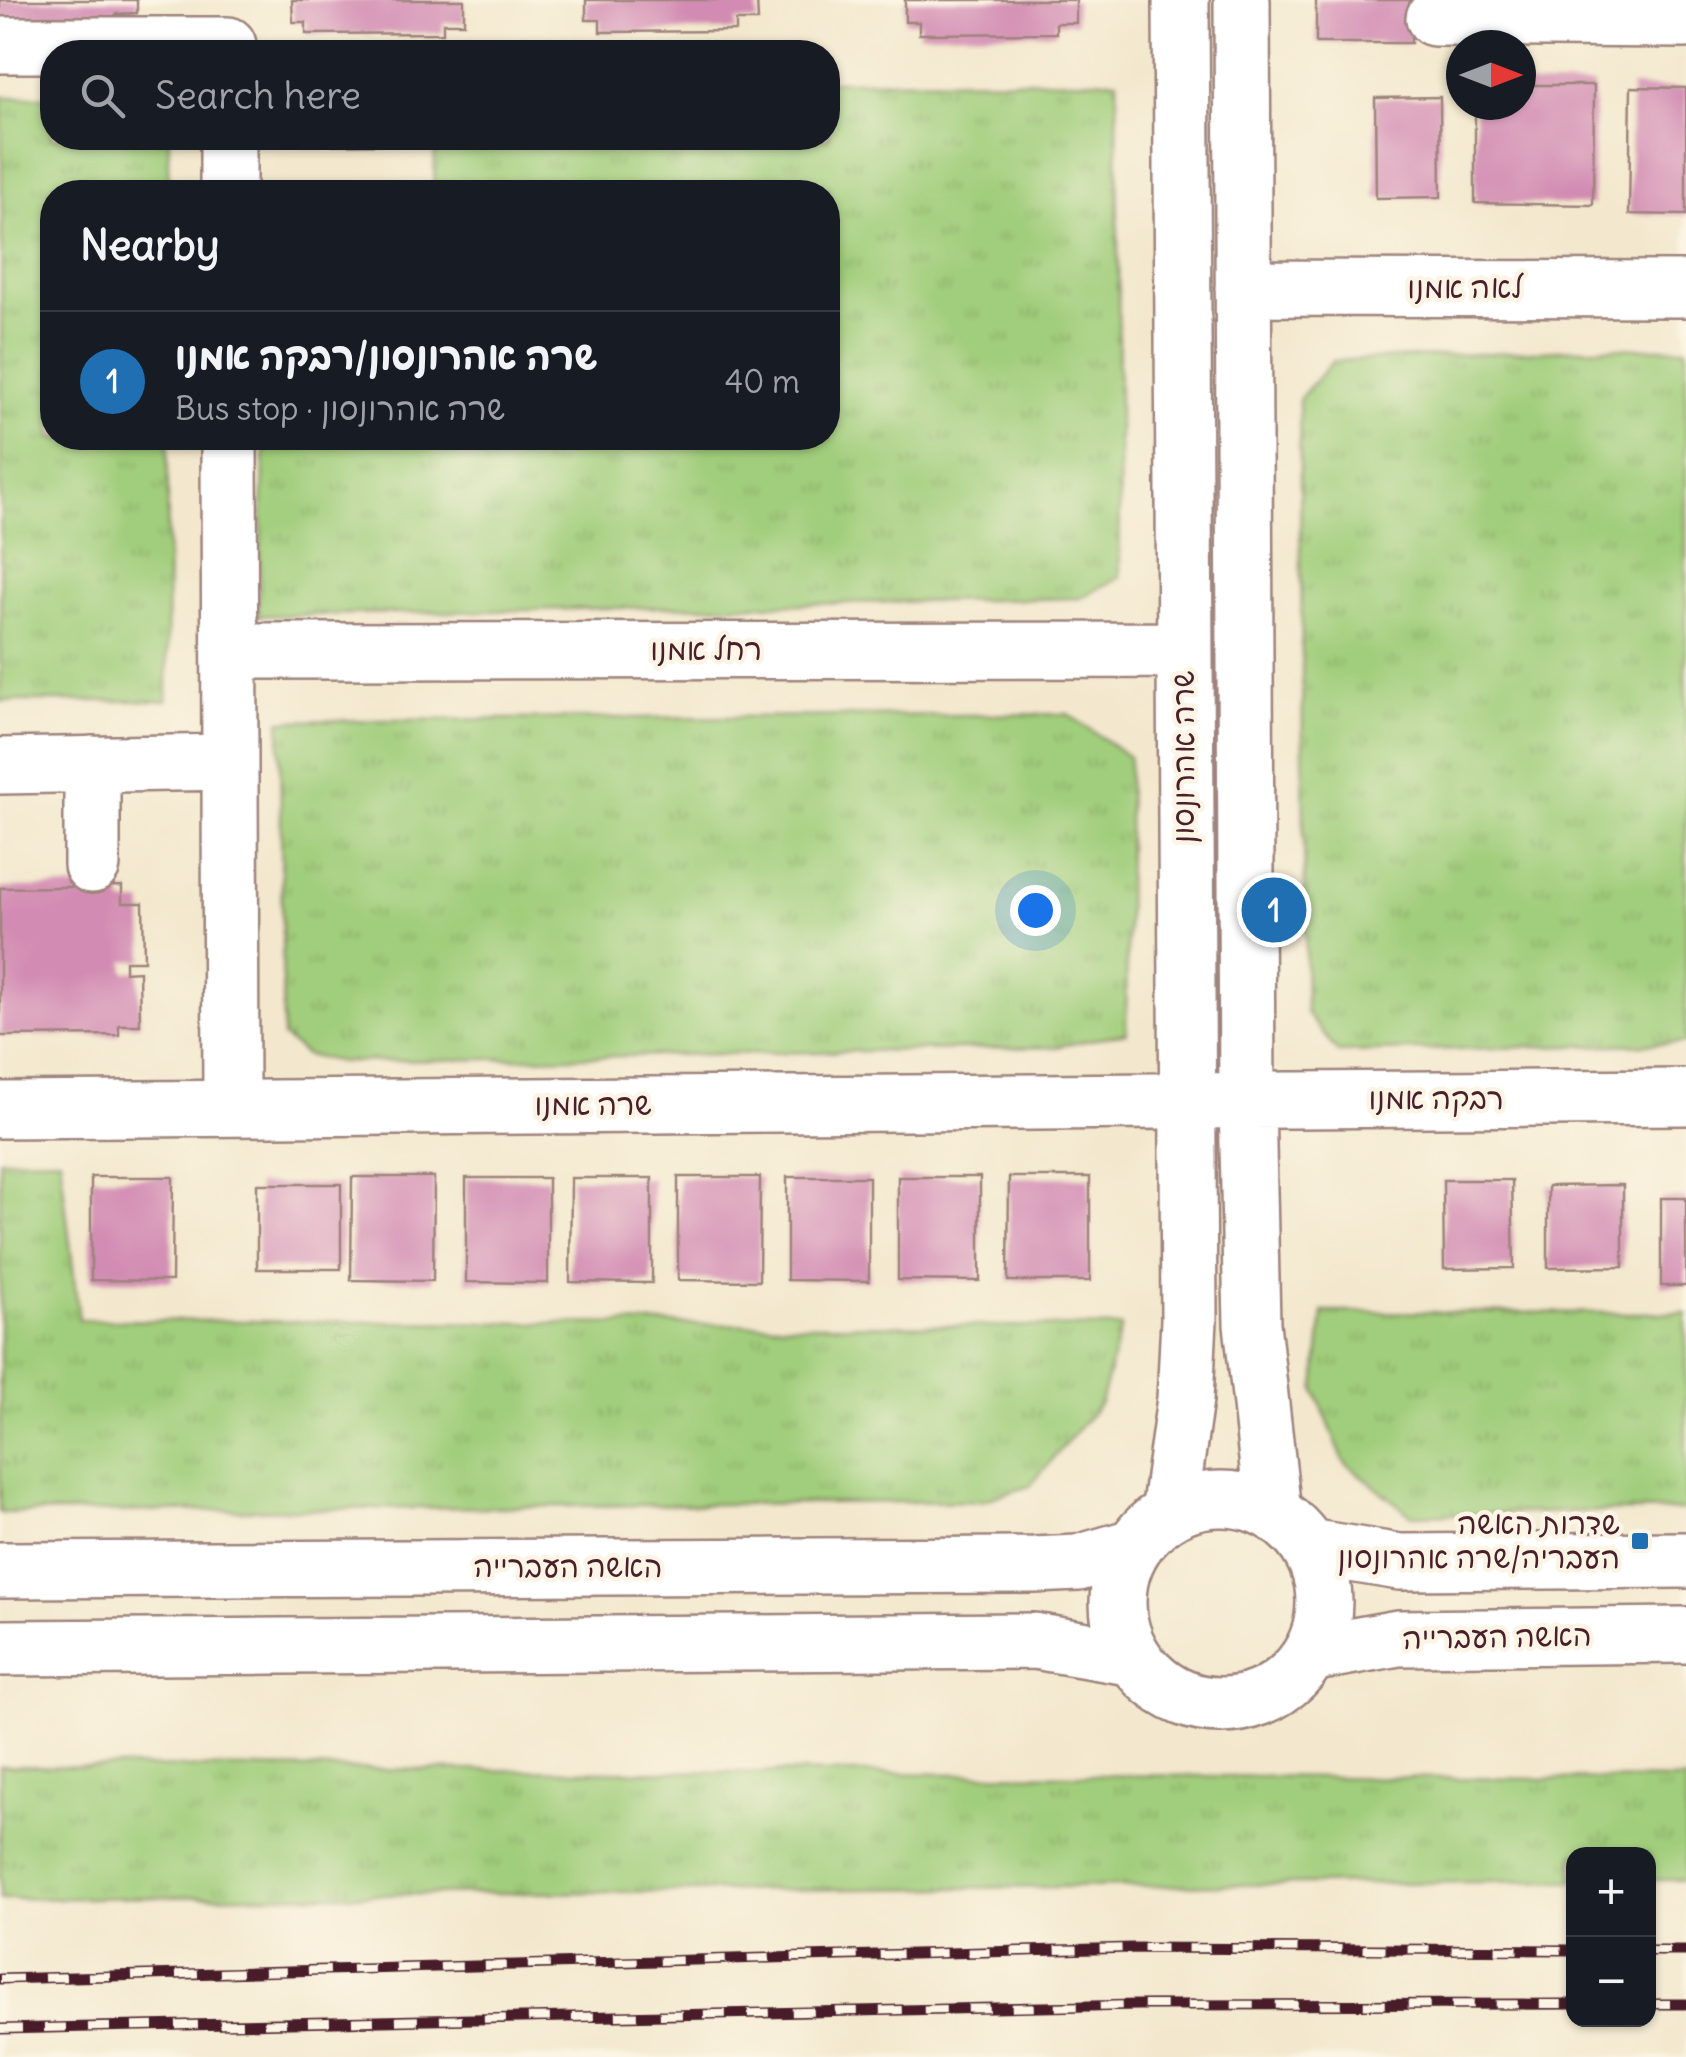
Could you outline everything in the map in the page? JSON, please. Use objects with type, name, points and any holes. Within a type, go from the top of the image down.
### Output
[{"type":"street","name":"שרה אהרונסון","points":[[1151,1530],[1185,1399],[1189,1320],[1181,0]]},
{"type":"street","name":"שרה אהרונסון","points":[[1242,0],[1247,1101],[1252,1324],[1260,1424],[1291,1530]]},
{"type":"street","points":[[1434,18],[1686,20]]},
{"type":"street","points":[[95,40],[228,33]]},
{"type":"street","points":[[0,45],[40,43]]},
{"type":"street","points":[[228,150],[228,180]]},
{"type":"street","name":"לאה אמנו","points":[[1243,288],[1686,289]]},
{"type":"street","points":[[229,450],[231,1107]]},
{"type":"street","name":"רחל אמנו","points":[[230,651],[1183,650]]},
{"type":"street","points":[[0,766],[230,762]]},
{"type":"street","points":[[92,764],[92,865]]},
{"type":"street","name":"רבקה אמנו","points":[[1186,1101],[1686,1097]]},
{"type":"street","name":"שרה אמנו","points":[[0,1110],[1186,1101]]},
{"type":"street","points":[[1291,1530],[1324,1589],[1320,1634],[1291,1678],[1267,1696],[1238,1705],[1208,1705],[1180,1697],[1154,1680],[1134,1658],[1119,1614],[1121,1580],[1151,1530],[1194,1502],[1221,1498],[1248,1502],[1291,1530],[1400,1562],[1686,1560]]},
{"type":"street","name":"האשה העברייה","points":[[0,1570],[1034,1565],[1105,1558],[1151,1530]]},
{"type":"street","name":"האשה העברייה","points":[[1310,1654],[1398,1638],[1686,1635]]},
{"type":"street","points":[[0,1648],[1034,1640],[1134,1658]]},
{"type":"green space","points":[[1117,80],[1120,577],[1080,598],[258,616],[265,450],[840,450],[840,180],[434,180],[435,150],[840,150],[840,81]]},
{"type":"green space","points":[[2,97],[40,97],[40,150],[169,150],[168,180],[40,180],[40,450],[168,450],[167,701],[0,701]]},
{"type":"green space","points":[[1598,348],[1686,348],[1686,1043],[1338,1052],[1306,1013],[1299,399],[1333,361]]},
{"type":"green space","points":[[1068,714],[1129,757],[1126,1033],[1056,1047],[341,1062],[306,1055],[283,1037],[280,721]]},
{"type":"green space","points":[[60,1158],[79,1320],[1121,1327],[1100,1403],[1030,1486],[981,1501],[0,1513],[0,1159]]},
{"type":"green space","points":[[1323,1312],[1686,1313],[1686,1510],[1411,1515],[1344,1462],[1315,1389]]},
{"type":"green space","points":[[0,1766],[1686,1780],[1686,1880],[1656,1880],[1656,1847],[1566,1847],[1566,1881],[0,1899]]},
{"type":"building","points":[[0,0],[137,0],[137,13],[117,14],[117,23],[0,25]]},
{"type":"building","points":[[292,0],[464,0],[464,23],[443,23],[443,33],[306,34],[306,22],[293,22]]},
{"type":"building","points":[[586,0],[757,0],[758,21],[736,21],[736,31],[600,32],[600,20],[586,20]]},
{"type":"building","points":[[905,0],[1076,0],[1076,23],[1056,23],[1056,33],[919,34],[919,22],[905,22]]},
{"type":"building","points":[[1316,0],[1410,0],[1411,43],[1316,43]]},
{"type":"building","points":[[1536,85],[1594,85],[1593,205],[1475,203],[1475,120],[1536,120]]},
{"type":"building","points":[[1631,87],[1686,88],[1686,215],[1629,214]]},
{"type":"building","points":[[1440,97],[1441,197],[1376,198],[1375,98]]},
{"type":"building","points":[[122,886],[122,903],[143,903],[144,961],[125,961],[125,972],[139,971],[140,1025],[119,1025],[119,1035],[0,1036],[0,888]]},
{"type":"building","points":[[91,1177],[173,1177],[172,1281],[91,1280]]},
{"type":"building","points":[[352,1177],[434,1177],[433,1281],[351,1280]]},
{"type":"building","points":[[678,1177],[760,1177],[759,1281],[678,1280]]},
{"type":"building","points":[[787,1177],[869,1177],[869,1281],[787,1280]]},
{"type":"building","points":[[898,1177],[980,1177],[980,1281],[898,1280]]},
{"type":"building","points":[[1009,1177],[1090,1177],[1090,1281],[1008,1281]]},
{"type":"building","points":[[466,1178],[548,1178],[548,1283],[466,1282]]},
{"type":"building","points":[[571,1178],[652,1178],[652,1283],[570,1282]]},
{"type":"building","points":[[1443,1180],[1512,1180],[1514,1268],[1444,1269]]},
{"type":"building","points":[[257,1184],[341,1184],[341,1269],[257,1269]]},
{"type":"building","points":[[1623,1185],[1623,1267],[1548,1268],[1548,1186]]},
{"type":"building","points":[[1661,1198],[1686,1198],[1686,1286],[1661,1286]]},
{"type":"railway","points":[[0,1979],[1131,1948],[1566,1950]]},
{"type":"railway","points":[[1656,1951],[1686,1951]]},
{"type":"railway","points":[[0,2029],[1138,2005],[1566,2004]]},
{"type":"railway","points":[[1656,2004],[1686,2004]]},
{"type":"place","name":"שרה אהרונסון/רבקה אמנו","points":[[1274,910]]},
{"type":"place","name":"שדרות האשה העבריה/שרה אהרונסון","points":[[1640,1541]]}]
